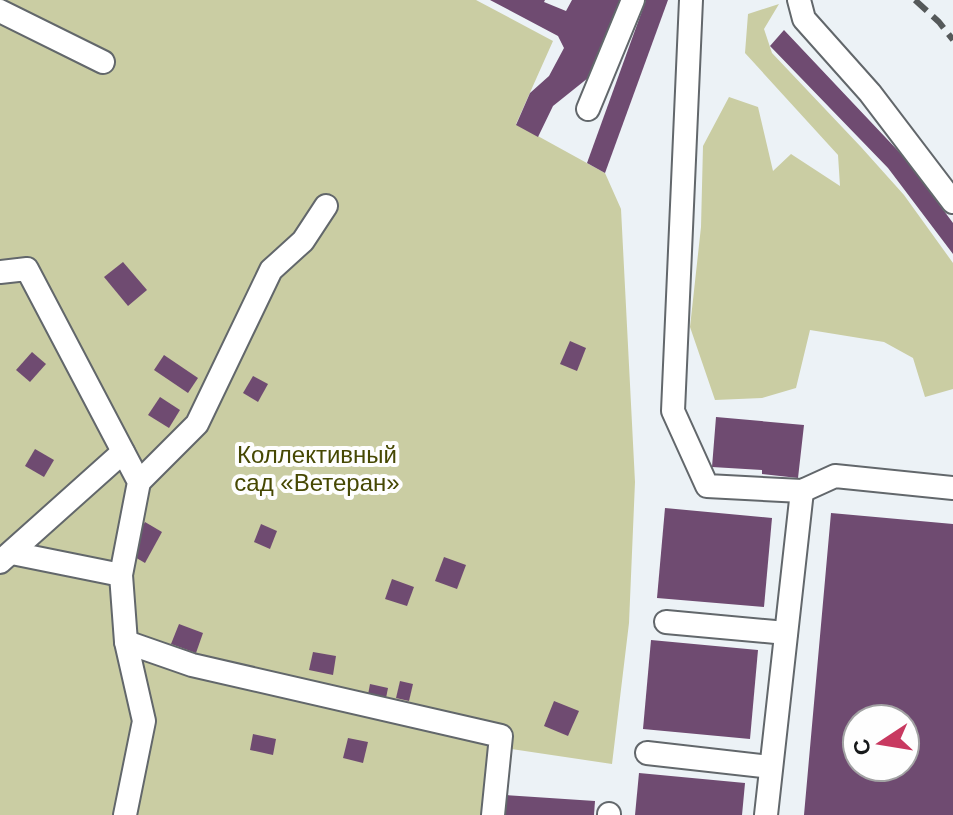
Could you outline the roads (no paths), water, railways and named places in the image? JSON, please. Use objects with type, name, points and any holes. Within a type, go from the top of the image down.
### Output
[{"type":"lane","points":[[588,109],[633,0]]},
{"type":"lane","points":[[691,0],[673,411],[707,486],[802,491],[835,476],[953,488]]},
{"type":"lane","points":[[799,0],[804,19],[870,93],[953,202]]},
{"type":"lane","points":[[0,11],[103,62]]},
{"type":"lane","points":[[125,815],[144,721],[126,642],[121,575],[139,482],[197,424],[271,270],[303,241],[326,206]]},
{"type":"lane","points":[[0,272],[27,269],[139,482]]},
{"type":"lane","points":[[6,558],[123,452]]},
{"type":"lane","points":[[766,815],[802,491]]},
{"type":"lane","points":[[6,558],[121,575]]},
{"type":"lane","points":[[666,622],[786,633]]},
{"type":"lane","points":[[126,642],[192,665],[501,736],[493,815]]},
{"type":"lane","points":[[647,753],[771,767]]},
{"type":"railway","points":[[915,0],[953,40]]},
{"type":"park label","name":"Коллективный сад «Ветеран»","points":[[317,469]]}]
